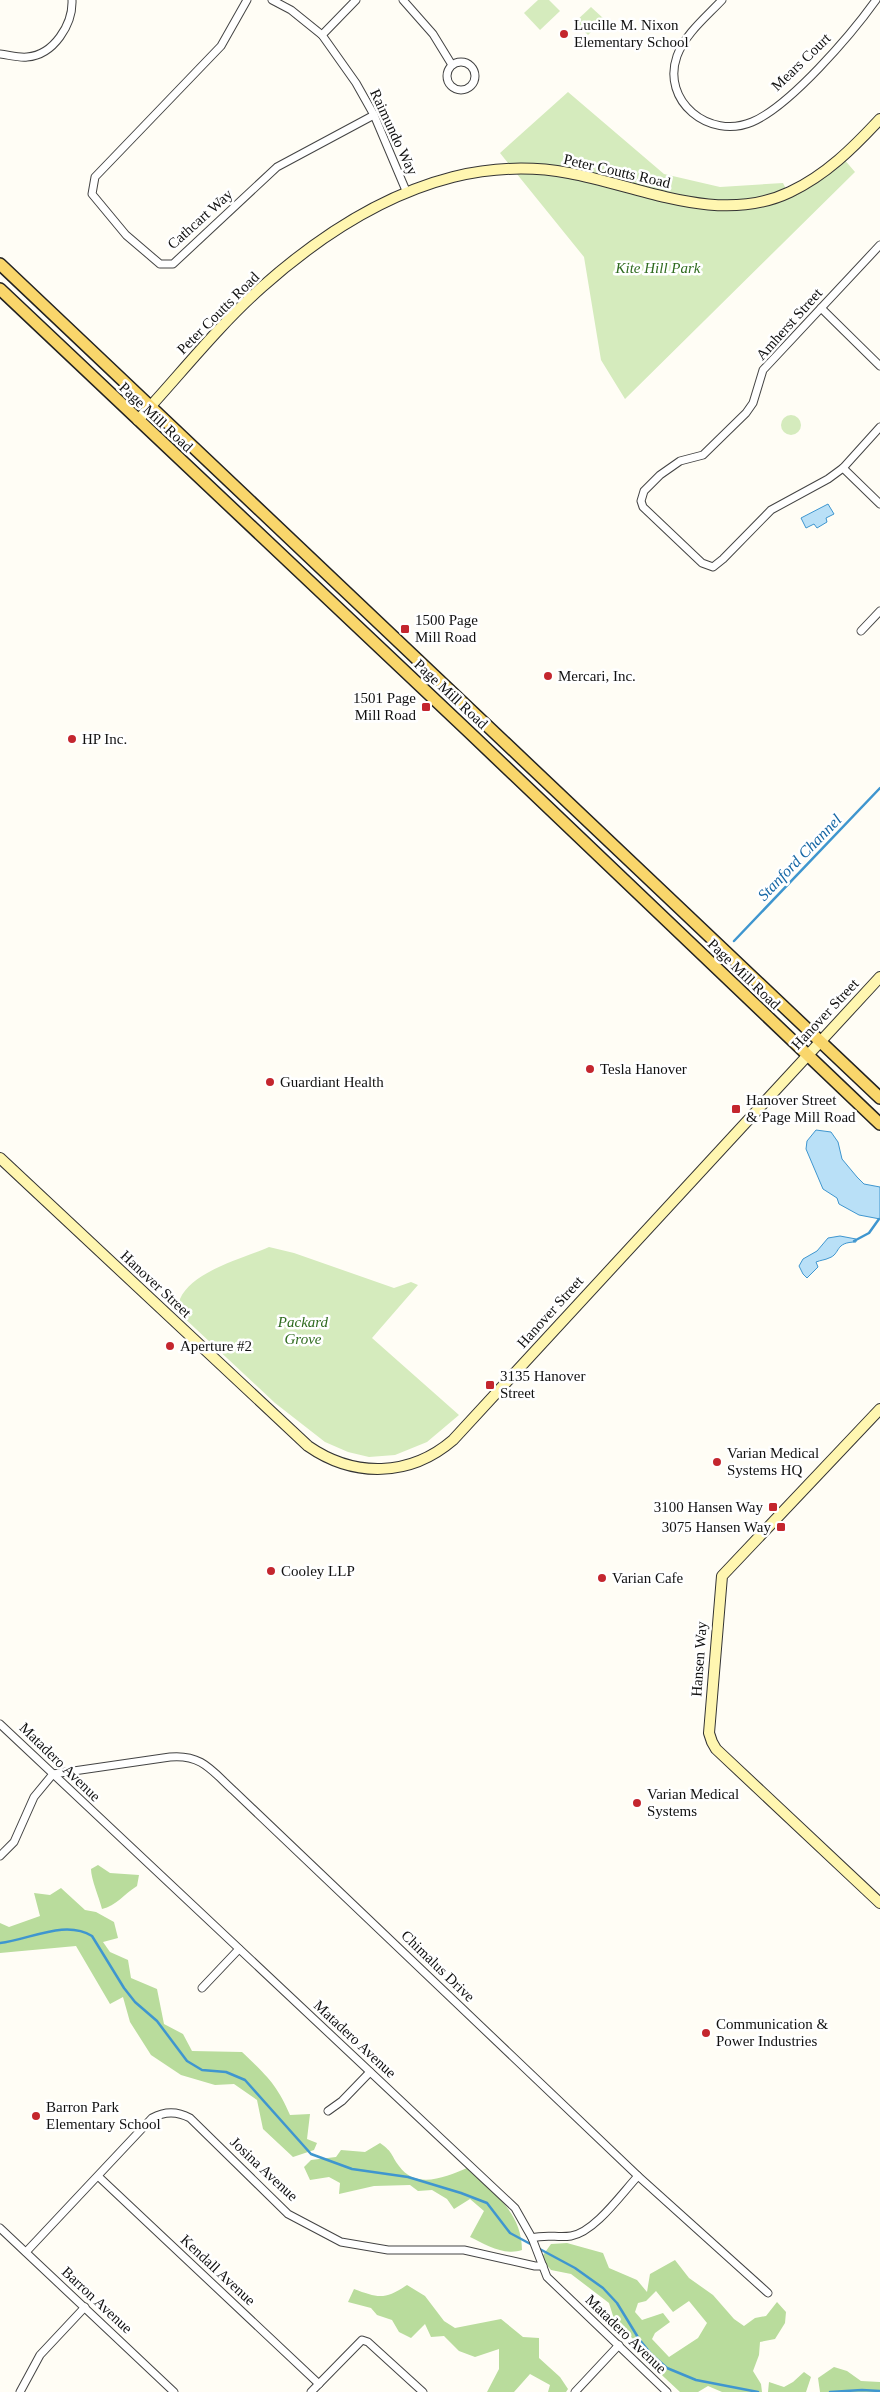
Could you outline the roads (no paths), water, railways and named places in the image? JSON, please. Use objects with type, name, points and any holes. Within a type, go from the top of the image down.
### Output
[{"type":"main road","name":"Page Mill Road","points":[[0,264],[880,1098]]},
{"type":"main road","name":"Page Mill Road","points":[[0,289],[880,1124]]},
{"type":"main road","points":[[457,721],[484,721]]},
{"type":"street","points":[[0,54],[28,58],[41,54],[53,44],[69,21],[72,0]]},
{"type":"street","name":"Cathcart Way","points":[[247,0],[221,46],[95,177],[92,194],[126,234],[160,264],[173,264],[277,167],[374,115]]},
{"type":"street","name":"Raimundo Way","points":[[272,0],[291,10],[322,35],[356,83],[374,115],[407,193]]},
{"type":"street","points":[[322,35],[356,0]]},
{"type":"street","points":[[403,0],[433,34],[452,65]]},
{"type":"street","name":"Mears Court","points":[[722,0],[682,46],[676,58],[675,72],[678,95],[690,112],[708,123],[735,126],[744,125],[760,118],[791,95],[843,41],[876,0]]},
{"type":"street","name":"Peter Coutts Road","points":[[138,420],[189,362],[262,287],[299,257],[351,222],[407,193],[454,177],[498,170],[538,169],[599,179],[694,203],[721,205],[750,204],[788,193],[816,177],[843,158],[880,119]]},
{"type":"street","name":"Amherst Street","points":[[843,468],[828,479],[771,510],[724,559],[713,567],[702,563],[643,507],[640,501],[644,491],[660,475],[680,461],[703,455],[746,413],[753,403],[763,370],[880,245]]},
{"type":"street","points":[[820,308],[880,366]]},
{"type":"street","points":[[880,427],[843,468],[880,504]]},
{"type":"street","points":[[861,631],[880,611]]},
{"type":"street","name":"Hanover Street","points":[[0,1158],[308,1446],[322,1456],[350,1466],[382,1470],[397,1468],[423,1460],[453,1440],[880,977]]},
{"type":"street","name":"Hansen Way","points":[[880,1409],[722,1576],[719,1585],[709,1733],[716,1749],[880,1903]]},
{"type":"street","name":"Matadero Avenue","points":[[0,1724],[3,1732],[53,1774],[515,2208],[533,2240],[547,2277],[667,2392]]},
{"type":"street","name":"Chimalus Drive","points":[[53,1774],[170,1757],[188,1756],[197,1759],[234,1791],[638,2176],[768,2292]]},
{"type":"street","points":[[0,1856],[14,1842],[34,1797],[53,1774]]},
{"type":"street","points":[[202,1988],[239,1949]]},
{"type":"street","points":[[328,2111],[342,2101],[370,2072]]},
{"type":"street","name":"Josina Avenue","points":[[26,2252],[99,2177],[152,2118],[158,2115],[179,2112],[190,2118],[288,2214],[341,2242],[388,2250],[464,2250],[535,2266],[543,2266]]},
{"type":"street","points":[[533,2240],[548,2235],[571,2236],[582,2233],[592,2226],[638,2176]]},
{"type":"street","name":"Kendall Avenue","points":[[99,2177],[319,2384]]},
{"type":"street","name":"Barron Avenue","points":[[0,2228],[174,2392]]},
{"type":"street","points":[[20,2392],[40,2355],[85,2307]]},
{"type":"street","points":[[311,2392],[362,2340],[368,2342],[423,2392]]},
{"type":"street","points":[[575,2392],[619,2345]]},
{"type":"water","points":[[828,504],[834,514],[826,518],[827,522],[817,528],[814,524],[806,528],[801,518]]},
{"type":"water","points":[[816,1130],[831,1132],[838,1142],[842,1159],[857,1177],[864,1184],[880,1187],[880,1219],[859,1215],[839,1204],[837,1198],[823,1189],[806,1149],[807,1141]]},
{"type":"water","points":[[840,1236],[856,1239],[856,1242],[844,1244],[833,1256],[816,1262],[818,1267],[807,1278],[799,1266],[803,1259],[817,1251],[828,1238]]},
{"type":"waterway","name":"Stanford Channel","points":[[734,941],[880,788]]},
{"type":"waterway","points":[[854,1241],[869,1233],[879,1219]]},
{"type":"waterway","points":[[0,1943],[59,1930],[81,1931],[92,1936],[124,1988],[135,2002],[157,2021],[187,2061],[202,2070],[226,2072],[245,2080],[311,2154],[352,2169],[408,2177],[487,2203],[510,2233],[575,2268],[603,2288],[617,2303],[639,2339],[651,2354],[667,2368],[696,2380],[758,2392]]},
{"type":"waterway","points":[[830,2392],[880,2391]]},
{"type":"place","name":"Lucille M. Nixon Elementary School","points":[[564,34]]},
{"type":"place","name":"1500 Page Mill Road","points":[[405,629]]},
{"type":"place","name":"Mercari, Inc.","points":[[548,676]]},
{"type":"place","name":"1501 Page Mill Road","points":[[426,707]]},
{"type":"place","name":"HP Inc.","points":[[72,739]]},
{"type":"place","name":"Tesla Hanover","points":[[590,1069]]},
{"type":"place","name":"Guardiant Health","points":[[270,1082]]},
{"type":"place","name":"Hanover Street & Page Mill Road","points":[[736,1109]]},
{"type":"place","name":"Aperture #2","points":[[170,1346]]},
{"type":"place","name":"3135 Hanover Street","points":[[490,1385]]},
{"type":"place","name":"Varian Medical Systems HQ","points":[[717,1462]]},
{"type":"place","name":"3100 Hansen Way","points":[[773,1507]]},
{"type":"place","name":"3075 Hansen Way","points":[[781,1527]]},
{"type":"place","name":"Cooley LLP","points":[[271,1571]]},
{"type":"place","name":"Varian Cafe","points":[[602,1578]]},
{"type":"place","name":"Varian Medical Systems","points":[[637,1803]]},
{"type":"place","name":"Communication & Power Industries","points":[[706,2033]]},
{"type":"place","name":"Barron Park Elementary School","points":[[36,2116]]},
{"type":"park label","name":"Kite Hill Park","points":[[658,268]]},
{"type":"park label","name":"Packard Grove","points":[[303,1330]]}]
